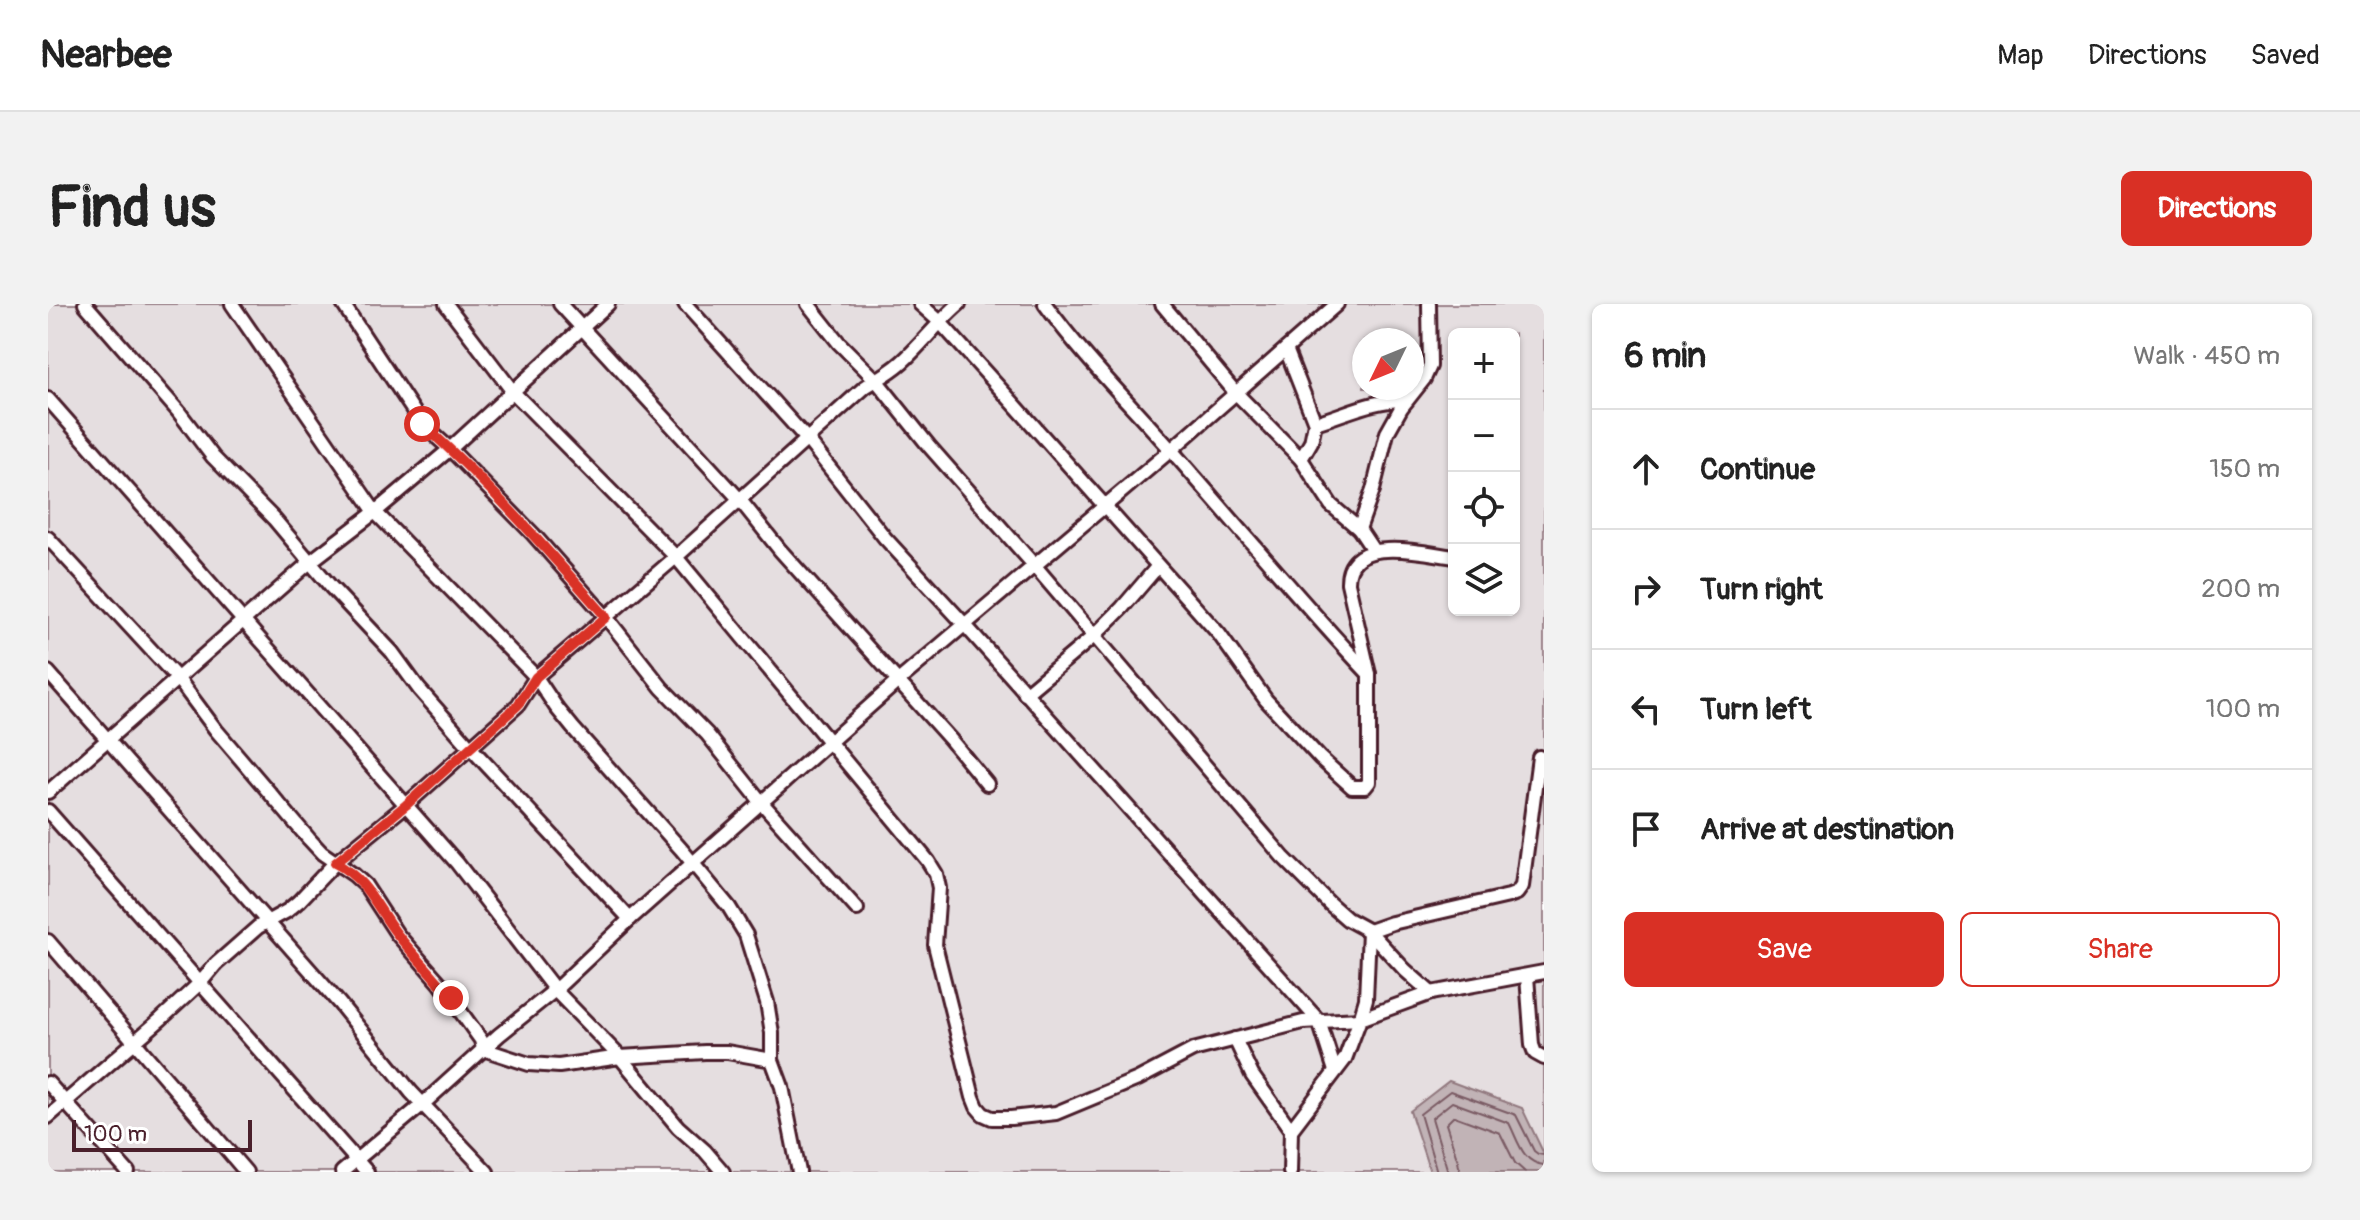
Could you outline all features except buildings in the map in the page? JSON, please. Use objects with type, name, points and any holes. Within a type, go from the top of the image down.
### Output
[{"type":"street","points":[[85,304],[206,448],[274,519],[392,652],[419,689],[470,747],[630,919]]},
{"type":"street","points":[[232,304],[375,512],[536,677],[564,718],[729,907],[746,935],[767,1002],[772,1060],[782,1087],[799,1172]]},
{"type":"street","points":[[343,304],[422,424],[512,511],[606,617],[662,688],[707,734],[762,803],[857,909]]},
{"type":"street","points":[[446,304],[514,393],[676,557],[829,744],[905,831],[936,874],[939,888],[935,945],[973,1097],[983,1114],[992,1118],[1011,1118],[1056,1113],[1138,1079],[1193,1050],[1294,1024],[1360,1019],[1431,993],[1544,972]]},
{"type":"street","points":[[560,304],[740,500],[780,550],[987,784]]},
{"type":"street","points":[[48,792],[310,562],[450,449],[608,304]]},
{"type":"street","points":[[685,304],[806,438],[885,538],[1319,1021],[1335,1071]]},
{"type":"street","points":[[808,304],[1283,857],[1347,919],[1369,931],[1431,993]]},
{"type":"street","points":[[920,304],[939,321],[1219,634],[1274,708],[1352,787],[1365,787],[1369,782],[1369,674],[1348,572],[1353,563],[1373,550],[1448,556]]},
{"type":"street","points":[[48,1117],[201,982],[224,956],[267,920],[287,911],[335,863],[406,805],[518,705],[536,677],[676,557],[806,438],[900,364],[959,304]]},
{"type":"street","points":[[1045,304],[1079,348],[1369,674]]},
{"type":"street","points":[[1162,304],[1235,392],[1301,459],[1331,505],[1359,529],[1373,550]]},
{"type":"street","points":[[342,1172],[555,990],[692,863],[897,682],[1171,450],[1337,304]]},
{"type":"street","points":[[1424,379],[1430,366],[1429,304]]},
{"type":"street","points":[[1286,349],[1315,423],[1311,442],[1301,459]]},
{"type":"street","points":[[48,399],[468,877],[555,990],[723,1172]]},
{"type":"street","points":[[1315,423],[1386,400]]},
{"type":"street","points":[[1359,529],[1373,490],[1387,433],[1407,400]]},
{"type":"street","points":[[48,538],[178,679],[315,846],[365,885],[397,934],[440,983],[481,1040],[483,1049]]},
{"type":"street","points":[[1025,694],[1094,636],[1158,566]]},
{"type":"street","points":[[48,672],[267,920],[423,1104],[487,1172]]},
{"type":"street","points":[[1369,931],[1517,893],[1522,886],[1539,757]]},
{"type":"street","points":[[48,811],[367,1172]]},
{"type":"street","points":[[1290,1172],[1291,1130],[1345,1059],[1360,1019],[1366,999],[1369,931]]},
{"type":"street","points":[[48,941],[246,1172]]},
{"type":"street","points":[[1527,976],[1532,1045],[1535,1053],[1544,1058]]},
{"type":"street","points":[[1235,1039],[1252,1075],[1291,1130]]},
{"type":"street","points":[[483,1049],[529,1064],[559,1066],[620,1057],[705,1052],[727,1052],[772,1060]]},
{"type":"street","points":[[48,1083],[128,1172]]},
{"type":"shaded area","points":[[48,304],[1544,304],[1544,1172],[48,1172]]},
{"type":"water","points":[[1449,1081],[1522,1108],[1544,1154],[1544,1172],[1430,1172],[1410,1111]]},
{"type":"route","points":[[422,424],[512,511],[606,617],[536,677],[518,705],[406,805],[335,863],[365,885],[397,934],[451,998]]}]
